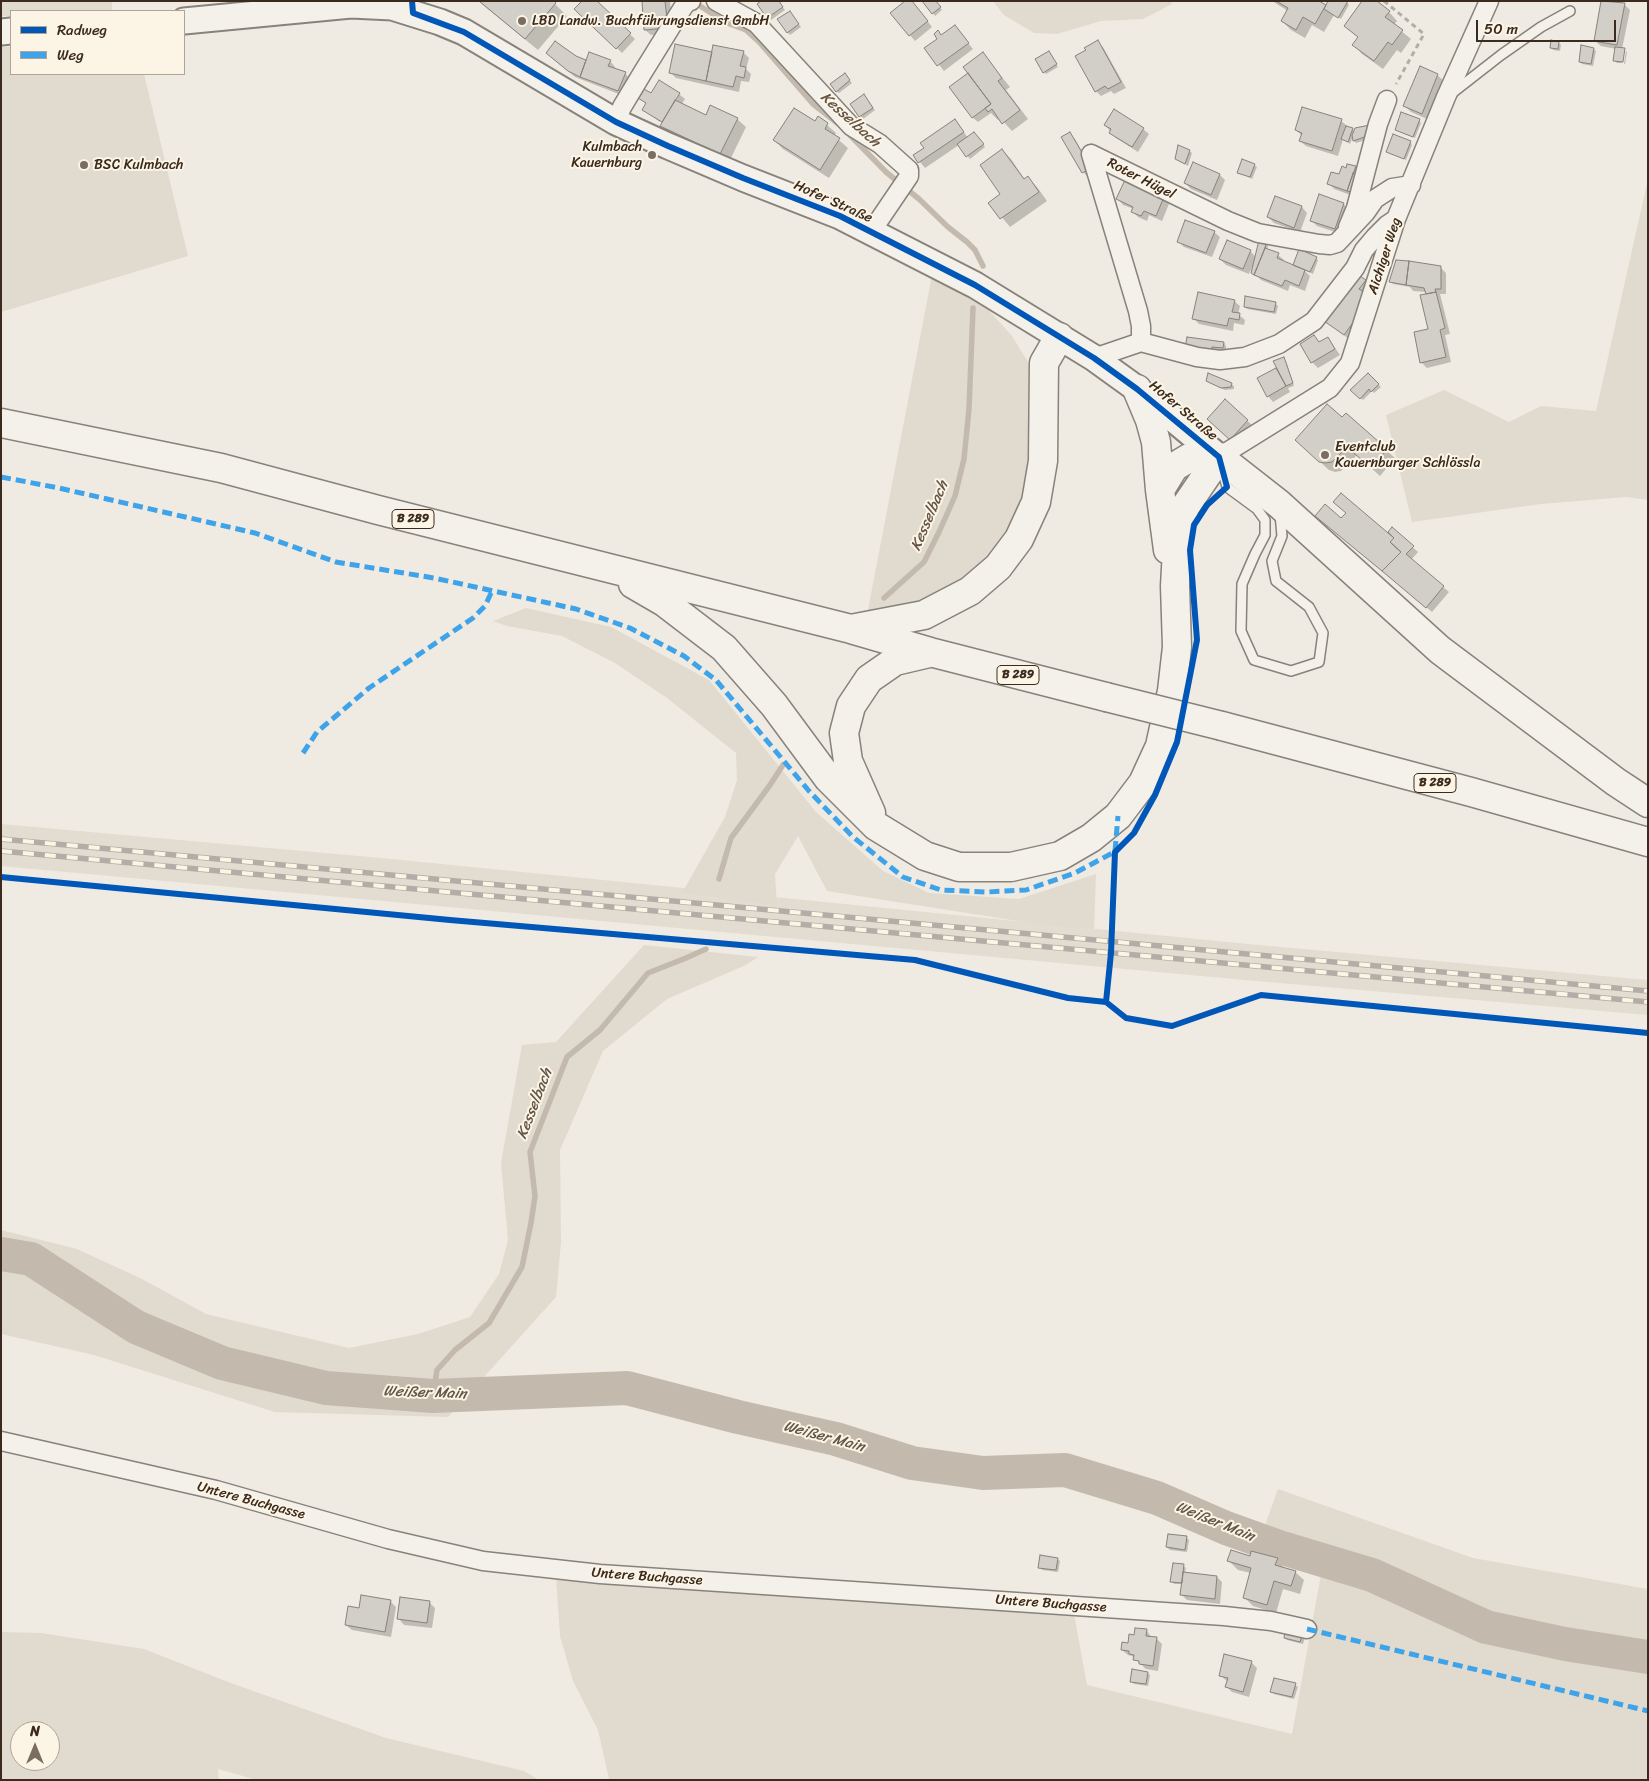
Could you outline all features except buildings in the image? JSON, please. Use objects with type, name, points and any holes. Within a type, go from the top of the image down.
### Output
[{"type":"highway","points":[[851,629],[924,615],[970,591],[998,566],[1019,539],[1036,502],[1043,461],[1044,363],[1059,337]]},
{"type":"highway","points":[[1137,389],[1150,420],[1156,442],[1160,490],[1175,586]]},
{"type":"highway","name":"B 289","points":[[1,424],[221,468],[388,513],[851,629],[930,652],[1222,726],[1471,792],[1648,842]]},
{"type":"highway","points":[[1160,490],[1174,468],[1189,458],[1203,455],[1219,458],[1278,504],[1440,650],[1616,782],[1648,803]]},
{"type":"highway","points":[[606,568],[664,602],[724,648],[774,705],[828,778],[876,826],[925,856],[960,867],[1011,867],[1060,856],[1091,838],[1118,816],[1143,783],[1160,746],[1172,691],[1177,647],[1175,586],[1178,532],[1185,507],[1219,458]]},
{"type":"highway","points":[[876,826],[848,762],[844,733],[851,706],[869,679],[895,662],[930,652]]},
{"type":"street","points":[[716,1],[756,23],[851,126],[880,144],[909,170],[909,176],[871,232]]},
{"type":"street","name":"Aichiger Weg","points":[[1219,458],[1330,388],[1350,364],[1396,219],[1446,97],[1489,1]]},
{"type":"street","points":[[616,122],[626,100],[685,3]]},
{"type":"street","name":"Hofer Straße","points":[[185,21],[351,5],[413,7],[464,32],[616,122],[743,178],[840,216],[974,285],[1094,358],[1137,389],[1219,458]]},
{"type":"street","points":[[1345,234],[1356,208],[1378,124],[1387,100]]},
{"type":"street","name":"Roter Hügel","points":[[1141,342],[1141,326],[1138,311],[1091,154],[1198,208],[1258,233],[1302,242],[1330,245],[1337,243],[1366,212],[1375,199],[1392,188],[1410,185]]},
{"type":"street","points":[[1094,358],[1141,342],[1197,357],[1220,360],[1245,357],[1278,344],[1314,321],[1355,268],[1364,250],[1387,225],[1396,219]]},
{"type":"street","name":"Untere Buchgasse","points":[[1,1442],[216,1490],[388,1539],[483,1561],[600,1574],[1224,1616],[1271,1621],[1307,1629]]},
{"type":"lane","points":[[1446,97],[1533,32],[1570,11]]},
{"type":"lane","points":[[1219,458],[1227,486],[1257,509],[1265,520],[1265,535],[1242,584],[1241,632],[1254,660],[1291,671],[1319,662],[1323,633],[1309,607],[1276,581],[1272,561],[1282,536],[1278,504]]},
{"type":"path","points":[[1384,1],[1424,34],[1387,100]]},
{"type":"shaded area","points":[[1,1],[112,1],[112,10],[10,10],[10,16],[1,16]]},
{"type":"shaded area","points":[[993,1],[1171,1],[1172,4],[1143,19],[1101,21],[1057,34],[1034,33],[1004,15]]},
{"type":"shaded area","name":"BSC Kulmbach","points":[[1,47],[10,47],[10,75],[144,75],[188,256],[1,312]]},
{"type":"shaded area","points":[[1648,179],[1648,500],[1627,497],[1541,504],[1412,522],[1386,415],[1444,390],[1509,422],[1541,406],[1596,411]]},
{"type":"shaded area","points":[[932,275],[984,305],[1012,336],[1028,362],[1036,394],[1030,490],[1013,529],[978,573],[905,613],[867,615]]},
{"type":"shaded area","points":[[526,608],[611,627],[709,680],[816,812],[883,871],[929,893],[1019,899],[1096,874],[1094,929],[1043,925],[827,891],[798,836],[775,874],[777,905],[682,893],[725,817],[737,780],[736,753],[667,698],[615,663],[562,636],[507,626],[493,621]]},
{"type":"shaded area","points":[[1,824],[381,858],[1248,944],[1648,980],[1648,1015],[1,866]]},
{"type":"shaded area","points":[[644,945],[758,957],[746,965],[667,999],[603,1051],[560,1150],[561,1242],[556,1297],[448,1417],[275,1412],[94,1355],[1,1334],[1,1230],[77,1249],[142,1279],[206,1314],[349,1348],[418,1334],[470,1317],[499,1274],[508,1240],[501,1163],[522,1045],[556,1042]]},
{"type":"shaded area","points":[[1278,1489],[1473,1558],[1648,1589],[1648,1780],[605,1780],[609,1779],[598,1730],[573,1681],[560,1636],[556,1577],[1073,1609],[1087,1685],[1292,1734],[1323,1563],[1259,1542]]},
{"type":"shaded area","points":[[1,1632],[41,1633],[144,1649],[228,1682],[386,1738],[524,1771],[539,1780],[257,1780],[218,1769],[219,1780],[1,1780]]},
{"type":"waterway","name":"Kesselbach","points":[[695,1],[727,23],[746,30],[760,43],[813,104],[841,126],[886,172],[967,242],[975,250],[983,266]]},
{"type":"waterway","name":"Kesselbach","points":[[884,598],[924,562],[955,496],[964,459],[969,409],[973,308]]},
{"type":"waterway","name":"Kesselbach","points":[[719,879],[731,838],[783,765]]},
{"type":"waterway","name":"Kesselbach","points":[[433,1396],[437,1370],[455,1350],[489,1323],[522,1267],[535,1196],[530,1152],[567,1057],[600,1030],[648,973],[706,949]]},
{"type":"waterway","name":"Weißer Main","points":[[1,1254],[31,1259],[136,1327],[222,1363],[326,1388],[433,1396],[627,1388],[738,1417],[836,1439],[912,1463],[983,1473],[1065,1470],[1157,1498],[1226,1528],[1279,1547],[1372,1575],[1486,1627],[1565,1644],[1648,1657]]},
{"type":"railway","points":[[1,839],[1648,991]]},
{"type":"railway","points":[[1,851],[1648,1002]]},
{"type":"marked path","points":[[1,477],[59,488],[255,533],[336,562],[434,578],[576,609],[630,628],[684,656],[716,680],[809,791],[853,837],[903,877],[941,890],[987,892],[1026,890],[1075,873],[1118,850]]},
{"type":"marked path","points":[[303,753],[317,732],[369,688],[473,618],[485,606],[492,591]]},
{"type":"marked path","points":[[1115,851],[1118,816]]},
{"type":"marked path","points":[[1307,1629],[1648,1711]]},
{"type":"cycle path","points":[[412,1],[413,13],[464,32],[616,122],[743,178],[840,216],[975,285],[1094,358],[1137,389],[1219,457],[1227,487],[1207,505],[1194,525],[1190,550],[1197,640],[1177,742],[1155,795],[1134,833],[1115,852],[1111,953],[1106,1002]]},
{"type":"cycle path","points":[[1,877],[450,920],[915,960],[1068,998],[1106,1002],[1126,1018],[1172,1026],[1261,995],[1648,1033]]},
{"type":"place","name":"LBD Landw. Buchführungsdienst GmbH","points":[[522,21]]},
{"type":"place","name":"Kulmbach Kauernburg","points":[[652,155]]},
{"type":"place","name":"BSC Kulmbach","points":[[84,165]]},
{"type":"place","name":"Eventclub Kauernburger Schlössla","points":[[1325,455]]}]
